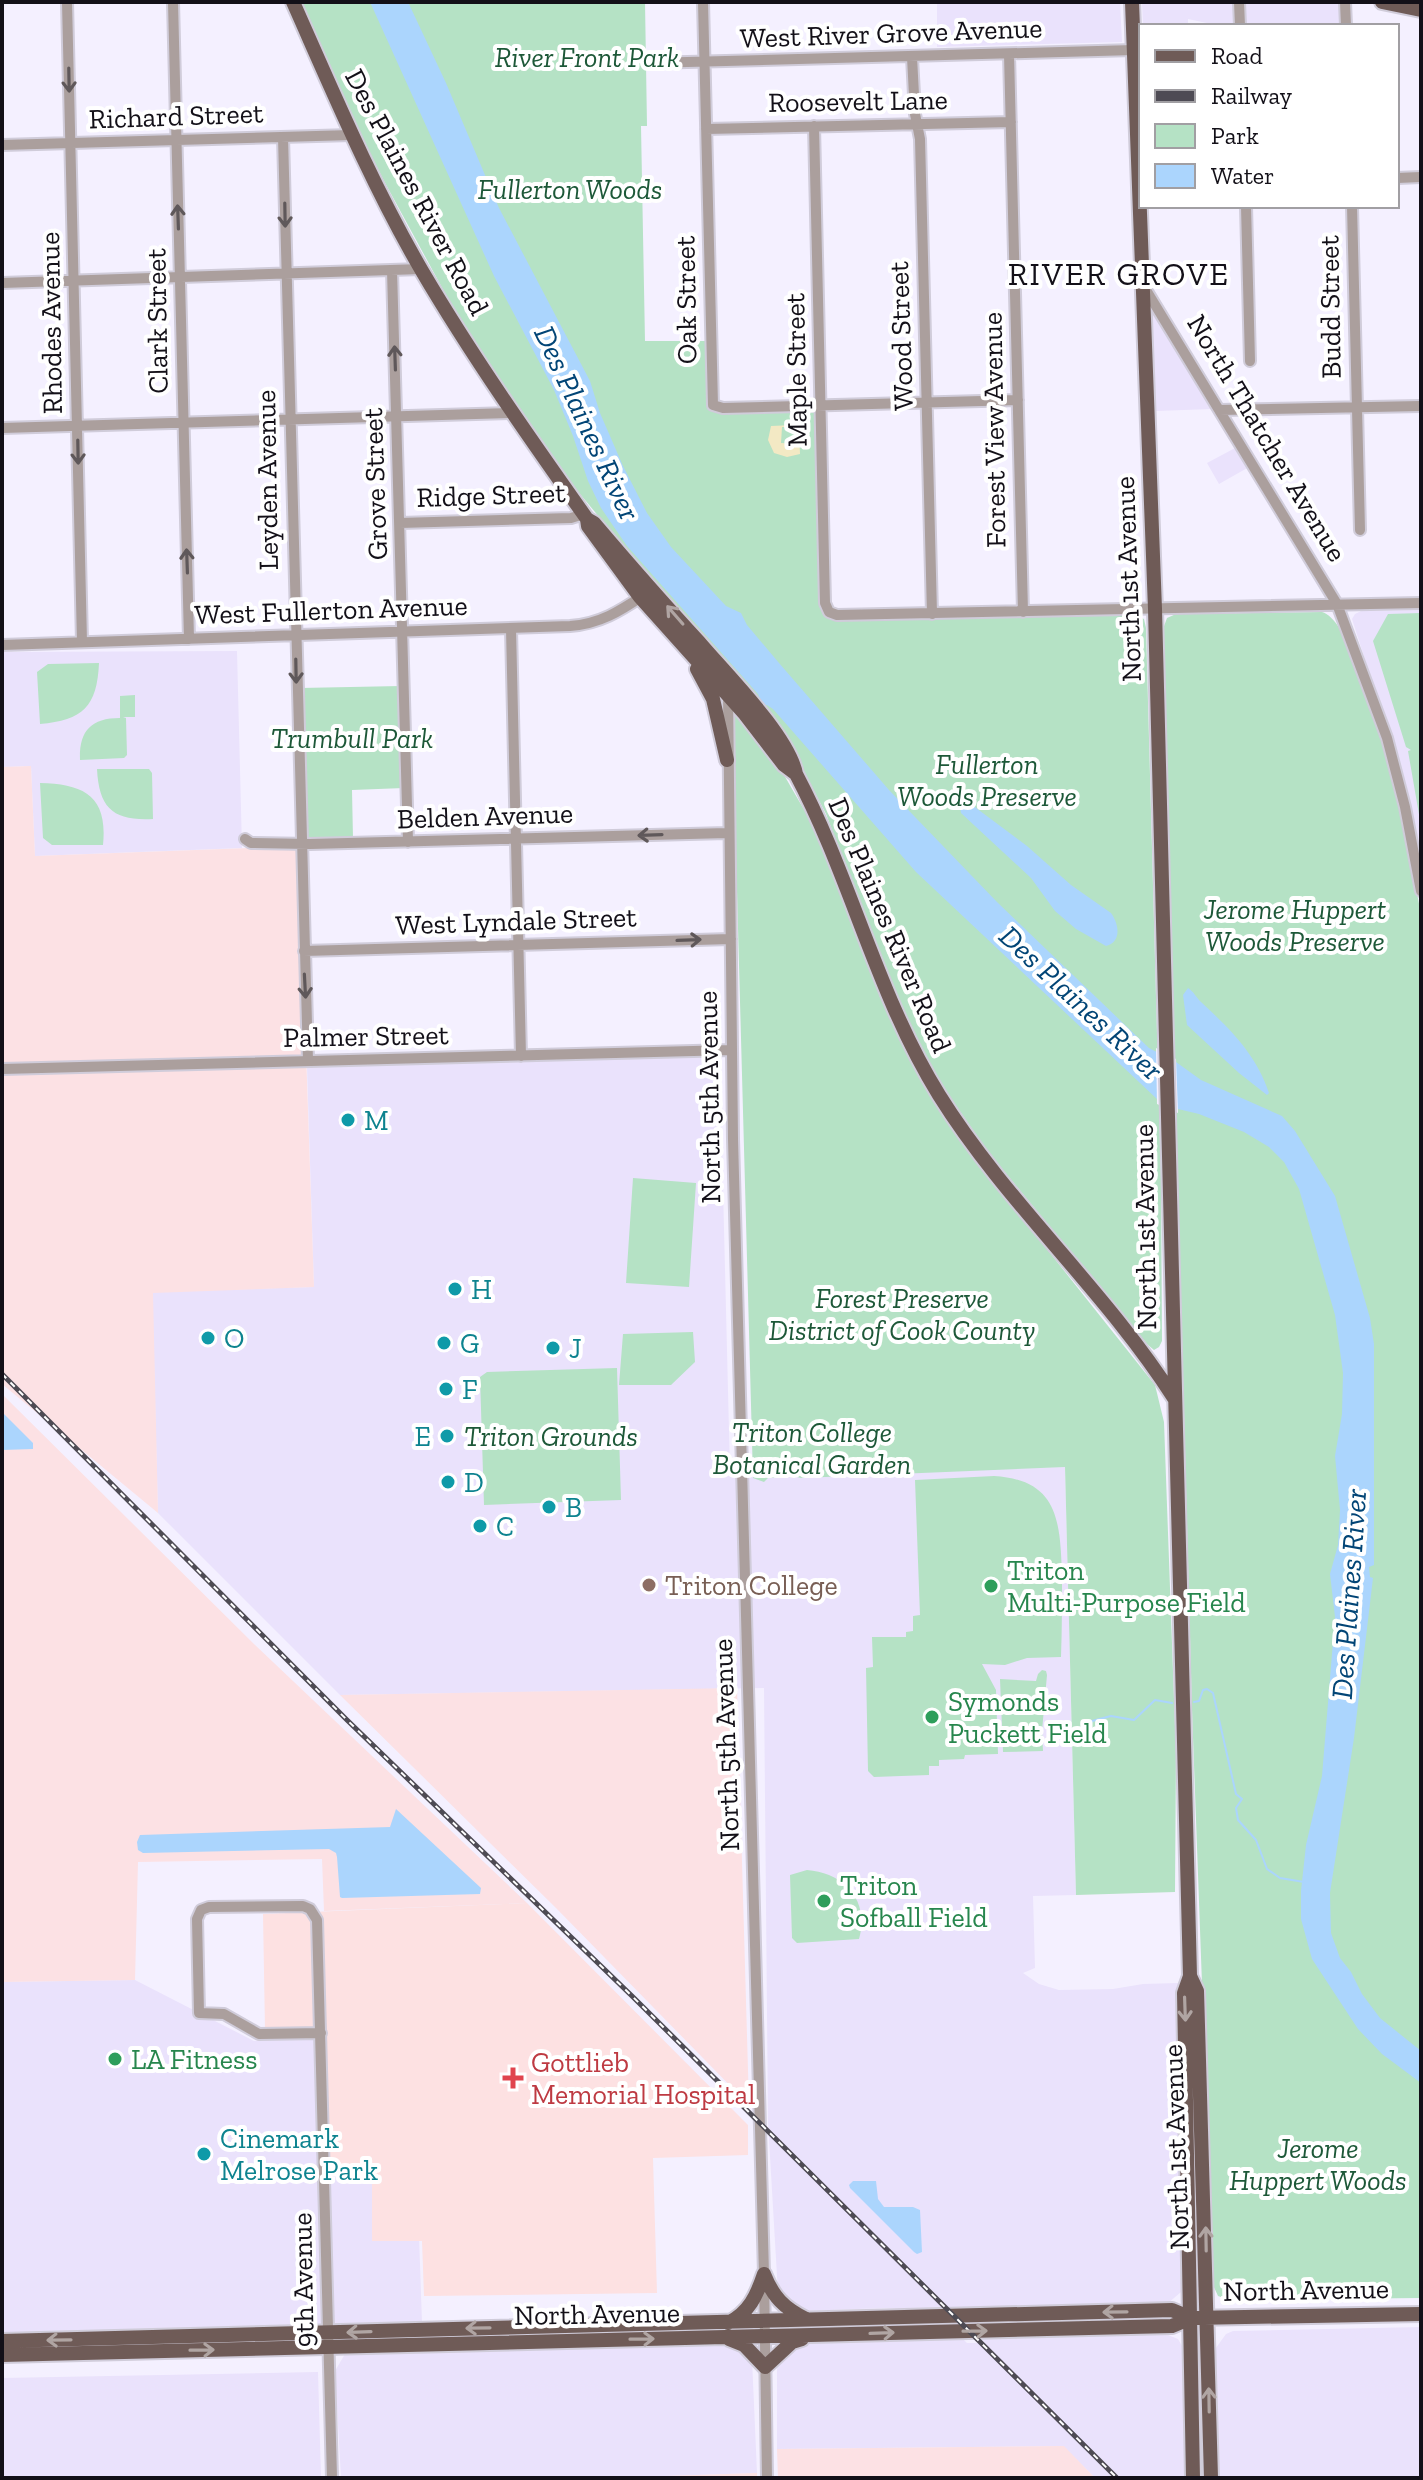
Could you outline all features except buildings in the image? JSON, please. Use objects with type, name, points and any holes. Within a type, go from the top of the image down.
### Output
[{"type":"main road","name":"Des Plaines River Road","points":[[293,2],[352,135],[421,269],[511,413],[685,647],[784,765],[796,774]]},
{"type":"main road","name":"North Thatcher Avenue","points":[[1132,2],[1139,163]]},
{"type":"main road","points":[[1382,2],[1421,10]]},
{"type":"main road","name":"North Thatcher Avenue","points":[[1141,208],[1143,285]]},
{"type":"main road","name":"North 1st Avenue","points":[[1143,285],[1155,609],[1190,1976],[1184,1993],[1193,2478]]},
{"type":"main road","name":"Des Plaines River Road","points":[[646,593],[727,675],[773,731],[794,763],[796,774],[845,881],[896,1016],[923,1069],[972,1143],[1145,1355],[1174,1398]]},
{"type":"main road","points":[[685,647],[713,699],[727,760]]},
{"type":"main road","points":[[1145,1355],[1163,1351],[1173,1341]]},
{"type":"main road","name":"North 1st Avenue","points":[[1190,1976],[1197,1991],[1211,2478]]},
{"type":"main road","points":[[764,2274],[782,2305],[809,2321]]},
{"type":"main road","points":[[728,2323],[747,2309],[758,2293],[764,2274]]},
{"type":"main road","name":"North Avenue","points":[[2,2341],[720,2338],[809,2321],[1172,2310],[1191,2318]]},
{"type":"main road","name":"North Avenue","points":[[2,2355],[728,2323],[822,2335],[1172,2326],[1191,2318],[1207,2317],[1421,2314]]},
{"type":"main road","points":[[720,2338],[744,2345],[765,2367],[792,2342],[822,2335]]},
{"type":"street","name":"Rhodes Avenue","points":[[67,2],[82,642]]},
{"type":"street","name":"Clark Street","points":[[173,2],[189,639]]},
{"type":"street","name":"Oak Street","points":[[703,2],[713,405],[723,408],[822,405]]},
{"type":"street","points":[[1239,2],[1240,24]]},
{"type":"street","points":[[1345,2],[1346,24]]},
{"type":"street","name":"West River Grove Avenue","points":[[649,63],[1134,50]]},
{"type":"street","name":"Forest View Avenue","points":[[1009,54],[1023,612]]},
{"type":"street","name":"Wood Street","points":[[912,57],[916,124],[920,139],[932,614]]},
{"type":"street","name":"Roosevelt Lane","points":[[706,129],[1011,122]]},
{"type":"street","name":"Maple Street","points":[[814,126],[825,603],[829,612],[837,615],[932,614]]},
{"type":"street","name":"Richard Street","points":[[2,145],[352,135]]},
{"type":"street","name":"Leyden Avenue","points":[[283,137],[308,1061]]},
{"type":"street","points":[[1399,178],[1421,177]]},
{"type":"street","points":[[1246,208],[1250,361]]},
{"type":"street","name":"Budd Street","points":[[1352,208],[1360,530]]},
{"type":"street","points":[[2,283],[421,269]]},
{"type":"street","name":"Grove Street","points":[[392,270],[408,842]]},
{"type":"street","name":"North Thatcher Avenue","points":[[1143,285],[1337,604],[1387,738],[1405,807],[1421,891]]},
{"type":"street","points":[[822,405],[1018,400]]},
{"type":"street","points":[[1219,410],[1421,406]]},
{"type":"street","points":[[2,428],[511,413]]},
{"type":"street","name":"Ridge Street","points":[[400,523],[585,516]]},
{"type":"street","name":"West Fullerton Avenue","points":[[2,645],[589,624],[612,616],[646,593]]},
{"type":"street","points":[[932,614],[1421,603]]},
{"type":"street","points":[[511,629],[521,1056]]},
{"type":"street","name":"North 5th Avenue","points":[[727,675],[727,833],[767,2478]]},
{"type":"street","name":"Belden Avenue","points":[[245,839],[251,843],[408,842],[727,833]]},
{"type":"street","name":"West Lyndale Street","points":[[304,951],[731,939]]},
{"type":"street","name":"Palmer Street","points":[[2,1069],[732,1050]]},
{"type":"street","name":"9th Avenue","points":[[321,2033],[259,2034],[224,2014],[199,2013],[197,1919],[201,1910],[209,1907],[303,1906],[310,1909],[317,1920],[321,2033],[332,2478]]},
{"type":"shaded area","points":[[937,2],[1120,2],[1122,42],[937,47]]},
{"type":"shaded area","points":[[1142,2],[1350,4],[1351,24],[1212,24],[1188,19],[1188,24],[1143,24]]},
{"type":"shaded area","points":[[1153,310],[1212,409],[1156,411]]},
{"type":"shaded area","points":[[1237,447],[1249,467],[1219,484],[1207,463]]},
{"type":"shaded area","points":[[1421,610],[1421,870],[1383,716],[1352,619],[1361,611]]},
{"type":"shaded area","points":[[237,651],[242,848],[35,856],[31,766],[2,767],[2,652]]},
{"type":"shaded area","points":[[31,766],[35,856],[299,846],[314,1287],[153,1293],[158,1513],[2,1384],[2,767]]},
{"type":"shaded area","name":"Triton College","points":[[710,1056],[717,1059],[720,1066],[730,1472],[1065,1467],[1076,1895],[1033,1896],[1035,1968],[1023,1973],[1039,1984],[1059,1990],[1178,1983],[1181,2292],[1167,2304],[953,2310],[945,2307],[930,2311],[887,2308],[801,2311],[778,2293],[768,2122],[764,1688],[340,1695],[158,1513],[152,1292],[314,1287],[307,1067]]},
{"type":"shaded area","points":[[2,1394],[254,1644],[527,1903],[324,1911],[322,1859],[138,1862],[135,1980],[2,1982]]},
{"type":"shaded area","points":[[737,1688],[749,2105],[556,1908],[340,1695]]},
{"type":"shaded area","name":"Gottlieb Memorial Hospital","points":[[527,1903],[748,2125],[748,2155],[653,2158],[657,2293],[424,2296],[422,2241],[372,2241],[372,2167],[329,2168],[325,2027],[265,2030],[263,1914]]},
{"type":"shaded area","points":[[135,1980],[254,2041],[412,2030],[422,2323],[2,2333],[2,1982]]},
{"type":"shaded area","points":[[1421,2327],[1421,2478],[1216,2478],[1213,2352],[1226,2334],[1233,2331]]},
{"type":"shaded area","points":[[1163,2333],[1178,2339],[1186,2353],[1189,2478],[1095,2478],[1063,2446],[777,2449],[777,2369],[782,2353],[807,2342],[962,2338],[967,2343],[985,2343],[980,2337]]},
{"type":"shaded area","points":[[728,2344],[752,2359],[757,2473],[606,2478],[341,2478],[335,2371],[345,2354]]},
{"type":"shaded area","points":[[318,2372],[321,2478],[2,2478],[2,2378]]},
{"type":"shaded area","points":[[1064,2446],[1095,2478],[778,2478],[777,2449]]},
{"type":"shaded area","points":[[757,2473],[757,2478],[606,2478]]},
{"type":"green space","name":"Fullerton Woods Preserve","points":[[300,2],[645,2],[647,126],[641,126],[645,341],[705,341],[707,401],[712,410],[809,409],[815,413],[822,613],[840,621],[1030,615],[1135,615],[1144,619],[1161,1180],[1162,1341],[1159,1347],[1154,1350],[1148,1345],[989,1153],[943,1087],[894,993],[826,814],[793,750],[570,482],[501,383],[446,295],[384,181]]},
{"type":"green space","name":"Jerome Huppert Woods Preserve","points":[[1322,612],[1339,627],[1355,658],[1370,700],[1397,800],[1421,914],[1421,2298],[1230,2300],[1218,2296],[1213,2285],[1192,1710],[1163,629],[1167,618],[1176,614]]},
{"type":"green space","points":[[1421,613],[1421,826],[1408,751],[1411,750],[1406,747],[1373,641],[1388,614]]},
{"type":"green space","points":[[99,663],[95,691],[85,708],[67,719],[40,724],[37,672],[48,664]]},
{"type":"green space","name":"Trumbull Park","points":[[401,686],[404,788],[352,790],[353,839],[308,839],[300,688]]},
{"type":"green space","points":[[135,695],[135,717],[123,717],[126,718],[127,755],[124,758],[80,760],[84,734],[88,728],[101,721],[120,718],[120,696]]},
{"type":"green space","name":"Forest Preserve District of Cook County","points":[[732,708],[773,756],[817,832],[880,997],[925,1086],[976,1160],[1155,1385],[1164,1422],[1176,1754],[1175,1892],[1076,1895],[1065,1467],[793,1476],[768,1478],[764,1482],[753,1478]]},
{"type":"green space","points":[[97,769],[149,769],[152,773],[153,819],[128,818],[111,810],[101,794]]},
{"type":"green space","points":[[40,783],[69,786],[90,796],[101,815],[103,845],[52,845],[43,838]]},
{"type":"green space","points":[[633,1178],[696,1183],[689,1287],[626,1283]]},
{"type":"green space","points":[[693,1332],[695,1362],[671,1385],[619,1385],[623,1334]]},
{"type":"green space","name":"Triton Grounds","points":[[617,1368],[621,1500],[484,1505],[480,1377],[487,1372]]},
{"type":"green space","name":"Triton Multi-Purpose Field","points":[[994,1476],[1016,1479],[1032,1486],[1044,1495],[1052,1507],[1060,1538],[1061,1657],[1027,1658],[1005,1665],[982,1664],[996,1690],[998,1754],[939,1760],[939,1766],[929,1766],[929,1775],[874,1777],[868,1771],[866,1668],[873,1667],[872,1637],[906,1637],[906,1632],[913,1631],[913,1616],[920,1615],[915,1480]]},
{"type":"green space","points":[[1042,1670],[1047,1675],[1043,1751],[1003,1752],[1000,1679],[1036,1681]]},
{"type":"green space","name":"Triton Sofball Field","points":[[807,1870],[833,1877],[851,1891],[861,1913],[859,1939],[797,1943],[792,1938],[790,1875]]},
{"type":"sand","points":[[802,425],[799,430],[800,454],[787,457],[774,453],[768,440],[771,426]],"holes":[[[782,427],[797,429],[797,444],[781,443]]]},
{"type":"water","name":"Des Plaines River","points":[[370,2],[408,2],[499,208],[590,381],[623,466],[647,513],[671,547],[726,606],[741,613],[747,625],[889,790],[997,902],[1149,1048],[1201,1080],[1282,1116],[1295,1131],[1335,1196],[1370,1318],[1374,1344],[1374,1565],[1369,1567],[1370,1577],[1373,1578],[1354,1738],[1330,1893],[1331,1933],[1340,1958],[1380,2018],[1421,2051],[1421,2083],[1382,2054],[1358,2029],[1312,1959],[1301,1919],[1306,1845],[1322,1776],[1335,1617],[1330,1574],[1338,1545],[1340,1510],[1335,1456],[1342,1414],[1343,1373],[1335,1315],[1299,1189],[1284,1162],[1269,1147],[1244,1132],[1157,1099],[916,872],[773,709],[763,706],[758,694],[627,546],[601,508],[588,481],[554,390],[494,276]]},
{"type":"water","points":[[968,802],[1027,846],[1071,885],[1111,913],[1117,927],[1115,941],[1106,946],[1076,929],[1055,911],[1031,878],[961,813],[962,803]]},
{"type":"water","points":[[1188,988],[1232,1032],[1249,1054],[1264,1079],[1267,1095],[1187,1025],[1183,995]]},
{"type":"water","points":[[2,1412],[33,1443],[33,1449],[2,1450]]},
{"type":"water","points":[[396,1809],[481,1888],[480,1894],[342,1898],[336,1853],[329,1849],[143,1853],[138,1850],[140,1835],[390,1827]]},
{"type":"water","points":[[853,2181],[876,2181],[878,2199],[884,2207],[913,2207],[920,2210],[922,2252],[914,2252],[850,2188]]},
{"type":"pier","points":[[1156,1048],[1176,1059],[1178,1113],[1157,1104]]},
{"type":"waterway","points":[[1194,1702],[1199,1701],[1203,1690],[1213,1693],[1236,1794],[1242,1799],[1236,1808],[1238,1820],[1256,1840],[1267,1869],[1280,1878],[1304,1882]]},
{"type":"waterway","points":[[1068,1731],[1089,1729],[1092,1721],[1111,1716],[1134,1720],[1155,1700],[1172,1703]]},
{"type":"railway","points":[[2,1374],[347,1720],[633,1997],[1117,2478]]},
{"type":"place","name":"M","points":[[348,1120]]},
{"type":"place","name":"H","points":[[455,1289]]},
{"type":"place","name":"O","points":[[208,1338]]},
{"type":"place","name":"G","points":[[444,1343]]},
{"type":"place","name":"J","points":[[553,1348]]},
{"type":"place","name":"F","points":[[446,1389]]},
{"type":"place","name":"E","points":[[447,1436]]},
{"type":"place","name":"D","points":[[448,1482]]},
{"type":"place","name":"B","points":[[549,1507]]},
{"type":"place","name":"C","points":[[480,1526]]},
{"type":"place","name":"Triton College","points":[[649,1585]]},
{"type":"place","name":"Triton Multi-Purpose Field","points":[[991,1586]]},
{"type":"place","name":"Symonds Puckett Field","points":[[932,1717]]},
{"type":"place","name":"Triton Sofball Field","points":[[824,1901]]},
{"type":"place","name":"LA Fitness","points":[[115,2059]]},
{"type":"place","name":"Gottlieb Memorial Hospital","points":[[513,2078]]},
{"type":"place","name":"Cinemark Melrose Park","points":[[204,2154]]},
{"type":"district","name":"RIVER GROVE","points":[[1119,274]]},
{"type":"park label","name":"River Front Park","points":[[587,57]]},
{"type":"park label","name":"Fullerton Woods","points":[[570,189]]},
{"type":"park label","name":"Triton College Botanical Garden","points":[[812,1448]]},
{"type":"park label","name":"Jerome Huppert Woods","points":[[1318,2164]]}]
